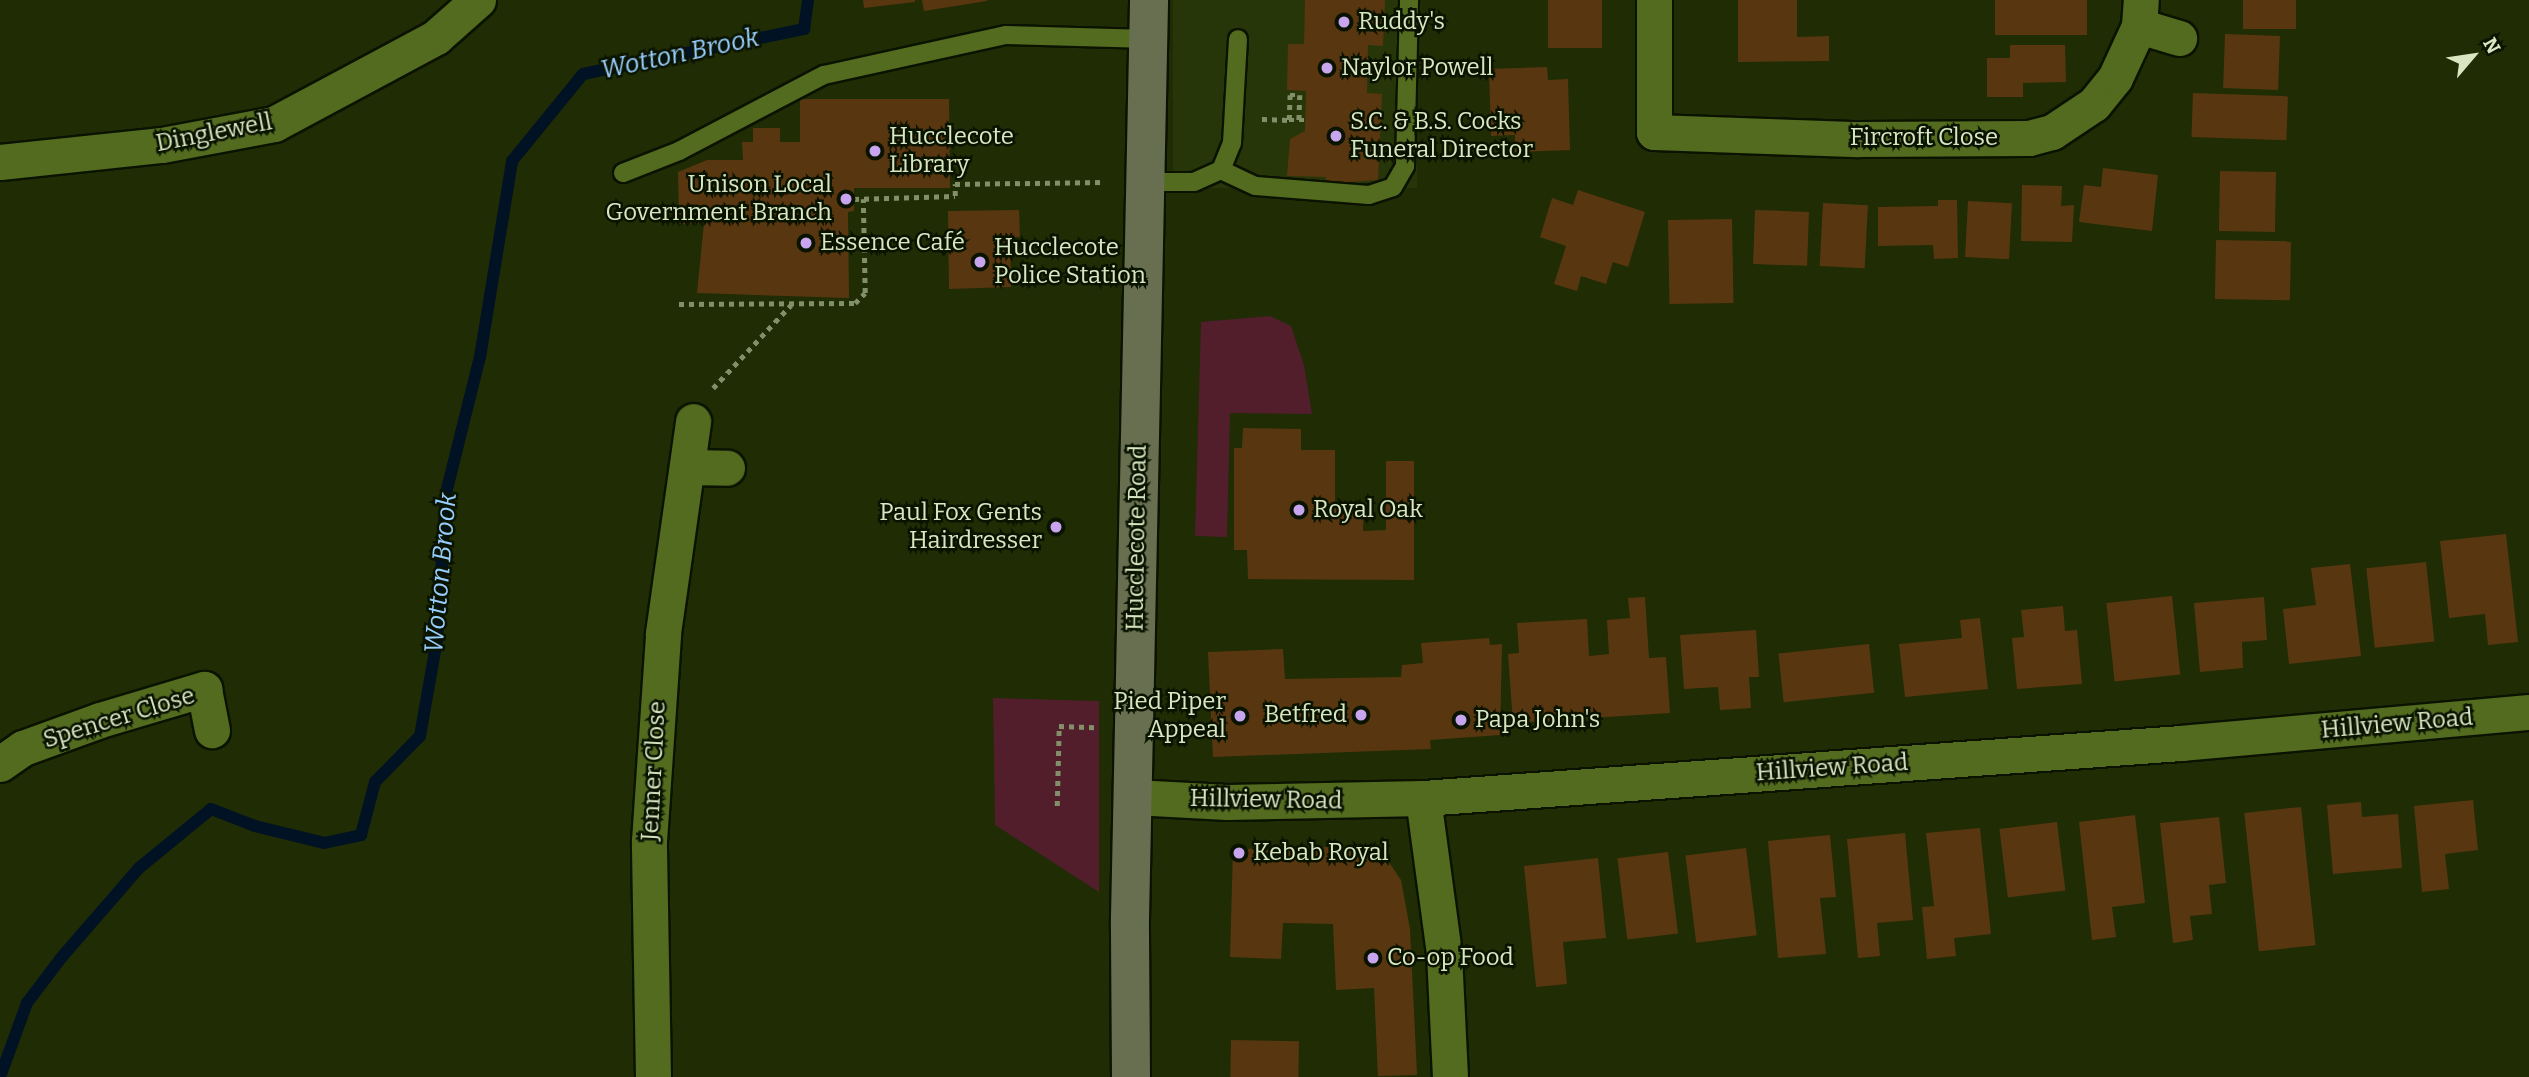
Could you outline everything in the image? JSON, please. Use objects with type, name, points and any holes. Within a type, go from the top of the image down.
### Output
[{"type":"street","name":"Dinglewell","points":[[0,162],[162,145],[274,124],[436,37],[478,0]]},
{"type":"street","name":"Hucclecote Road","points":[[1132,1077],[1133,797],[1149,0]]},
{"type":"street","name":"Fircroft Close","points":[[1654,0],[1654,132],[1858,139],[2029,138],[2052,132],[2094,104],[2115,78],[2140,13],[2179,38]]},
{"type":"street","name":"Jenner Close","points":[[653,1077],[649,841],[663,633],[693,421]]},
{"type":"street","points":[[688,467],[727,468]]},
{"type":"street","name":"Spencer Close","points":[[0,764],[23,748],[100,720],[204,689],[212,730]]},
{"type":"street","name":"Hillview Road","points":[[1133,797],[1227,802],[1423,798],[2181,743],[2529,712]]},
{"type":"street","points":[[1423,798],[1444,954],[1450,1077]]},
{"type":"lane","points":[[1221,170],[1256,186],[1369,195],[1393,187],[1405,166],[1409,0]]},
{"type":"lane","points":[[623,173],[679,151],[824,75],[1006,35],[1149,39]]},
{"type":"lane","points":[[1146,182],[1194,183],[1221,170],[1233,143],[1238,39]]},
{"type":"path","points":[[1289,120],[1290,95],[1296,93],[1300,95],[1299,120]]},
{"type":"path","points":[[1234,119],[1305,120]]},
{"type":"path","points":[[854,199],[955,196],[955,184],[1089,182]]},
{"type":"path","points":[[679,304],[848,304],[861,299],[863,199]]},
{"type":"path","points":[[693,421],[711,408],[717,381],[792,305]]},
{"type":"path","points":[[1057,806],[1059,726],[1135,727]]},
{"type":"shaded area","points":[[1173,0],[1417,0],[1417,188],[1173,188]]},
{"type":"shaded area","points":[[1270,316],[1291,326],[1304,365],[1312,414],[1230,413],[1227,537],[1195,536],[1201,322]]},
{"type":"shaded area","points":[[993,698],[1099,701],[1099,892],[995,825]]},
{"type":"building","points":[[863,0],[915,0],[915,2],[864,8]]},
{"type":"building","points":[[922,0],[987,0],[987,1],[924,11]]},
{"type":"building","points":[[1305,0],[1385,0],[1383,46],[1368,45],[1367,93],[1382,94],[1378,180],[1325,184],[1326,177],[1287,176],[1290,139],[1305,131],[1306,91],[1287,90],[1288,44],[1304,44]]},
{"type":"building","points":[[1548,0],[1602,0],[1602,48],[1548,48]]},
{"type":"building","points":[[1738,0],[1797,0],[1797,37],[1829,36],[1829,61],[1738,62]]},
{"type":"building","points":[[1995,0],[2087,0],[2087,35],[1995,35]]},
{"type":"building","points":[[2243,0],[2296,0],[2296,29],[2243,29]]},
{"type":"building","points":[[2225,34],[2280,36],[2278,90],[2223,88]]},
{"type":"building","points":[[2010,45],[2065,45],[2066,82],[2023,83],[2023,97],[1987,97],[1987,58],[2010,58]]},
{"type":"building","points":[[1547,67],[1548,80],[1568,79],[1570,150],[1515,152],[1515,135],[1491,136],[1489,69]]},
{"type":"building","points":[[2193,93],[2288,96],[2286,140],[2191,137]]},
{"type":"building","points":[[800,99],[949,99],[950,188],[854,188],[854,211],[848,212],[849,298],[697,293],[704,223],[679,224],[678,172],[707,160],[743,160],[742,142],[753,142],[753,128],[780,128],[780,142],[800,142]]},
{"type":"building","points":[[2103,168],[2158,175],[2152,231],[2079,222],[2084,185],[2101,187]]},
{"type":"building","points":[[2220,171],[2276,172],[2275,232],[2219,231]]},
{"type":"building","points":[[2022,185],[2062,186],[2061,206],[2074,205],[2072,242],[2021,241]]},
{"type":"building","points":[[1578,190],[1645,212],[1628,267],[1613,262],[1606,284],[1581,276],[1577,291],[1554,284],[1566,246],[1540,237],[1552,198],[1573,205]]},
{"type":"building","points":[[1938,200],[1957,200],[1958,258],[1934,259],[1933,245],[1878,246],[1878,207],[1938,206]]},
{"type":"building","points":[[1968,201],[2012,203],[2009,259],[1965,257]]},
{"type":"building","points":[[1823,203],[1868,205],[1865,268],[1820,266]]},
{"type":"building","name":"Hucclecote Police Station","points":[[1019,210],[1020,237],[1010,237],[1011,287],[949,289],[948,211]]},
{"type":"building","points":[[1755,210],[1809,212],[1807,266],[1753,264]]},
{"type":"building","points":[[1732,219],[1733,303],[1669,304],[1668,220]]},
{"type":"building","points":[[2216,240],[2291,241],[2290,300],[2215,299]]},
{"type":"building","name":"Royal Oak","points":[[1243,428],[1301,429],[1301,450],[1335,450],[1335,502],[1364,502],[1363,531],[1386,530],[1386,461],[1414,461],[1414,580],[1248,579],[1247,550],[1234,550],[1234,448],[1242,448]]},
{"type":"building","points":[[2506,534],[2518,642],[2488,645],[2485,614],[2449,618],[2440,541]]},
{"type":"building","points":[[2426,562],[2434,642],[2375,648],[2366,568]]},
{"type":"building","points":[[2350,564],[2361,656],[2289,664],[2283,609],[2316,605],[2311,568]]},
{"type":"building","points":[[2172,596],[2180,675],[2115,681],[2106,603]]},
{"type":"building","points":[[1645,597],[1649,658],[1666,657],[1670,713],[1513,723],[1508,654],[1519,653],[1517,623],[1587,619],[1589,656],[1609,654],[1607,620],[1630,618],[1628,598]]},
{"type":"building","points":[[2264,597],[2267,640],[2242,642],[2243,668],[2200,672],[2194,603]]},
{"type":"building","points":[[2063,606],[2065,631],[2077,630],[2082,684],[2017,689],[2012,638],[2024,637],[2021,610]]},
{"type":"building","points":[[1980,618],[1988,689],[1905,697],[1899,644],[1962,638],[1960,620]]},
{"type":"building","points":[[1756,630],[1759,677],[1749,677],[1751,708],[1720,710],[1718,687],[1684,689],[1680,635]]},
{"type":"building","points":[[1489,638],[1490,645],[1502,644],[1500,735],[1430,740],[1431,749],[1213,757],[1208,652],[1283,649],[1285,679],[1401,677],[1402,665],[1423,663],[1421,643]]},
{"type":"building","points":[[1869,644],[1874,693],[1784,702],[1778,654]]},
{"type":"building","points":[[2473,800],[2478,850],[2445,854],[2449,889],[2422,892],[2414,806]]},
{"type":"building","points":[[2361,802],[2362,817],[2398,814],[2402,868],[2333,874],[2327,805]]},
{"type":"building","points":[[2301,807],[2316,945],[2259,951],[2244,813]]},
{"type":"building","points":[[2135,815],[2145,903],[2112,907],[2116,937],[2092,940],[2079,822]]},
{"type":"building","points":[[2219,817],[2226,883],[2209,885],[2212,914],[2190,916],[2193,940],[2173,943],[2160,823]]},
{"type":"building","points":[[2057,822],[2065,890],[2008,898],[1999,829]]},
{"type":"building","points":[[1980,828],[1991,934],[1954,938],[1956,956],[1927,959],[1922,907],[1934,906],[1926,833]]},
{"type":"building","points":[[1905,833],[1913,920],[1877,923],[1880,956],[1858,958],[1847,839]]},
{"type":"building","points":[[1830,835],[1836,897],[1820,898],[1826,954],[1778,958],[1768,841]]},
{"type":"building","name":"Co-op Food","points":[[1378,846],[1401,880],[1410,929],[1417,1075],[1378,1076],[1374,988],[1336,990],[1333,924],[1283,923],[1281,959],[1230,957],[1233,849]]},
{"type":"building","points":[[1746,848],[1757,935],[1696,943],[1685,855]]},
{"type":"building","points":[[1668,852],[1678,933],[1627,940],[1617,858]]},
{"type":"building","points":[[1598,858],[1606,938],[1563,942],[1567,984],[1536,987],[1524,866]]},
{"type":"building","points":[[1231,1040],[1299,1041],[1298,1077],[1230,1077]]},
{"type":"waterway","name":"Wotton Brook","points":[[0,1077],[27,1003],[61,958],[139,868],[211,809],[255,826],[324,843],[361,835],[375,782],[420,736],[437,640],[446,493],[480,357],[512,161],[583,74],[804,29],[808,0]]},
{"type":"place","name":"Ruddy's","points":[[1344,22]]},
{"type":"place","name":"Naylor Powell","points":[[1327,68]]},
{"type":"place","name":"S.C. & B.S. Cocks Funeral Director","points":[[1336,136]]},
{"type":"place","name":"Hucclecote Library","points":[[875,151]]},
{"type":"place","name":"Unison Local Government Branch","points":[[846,199]]},
{"type":"place","name":"Essence Café","points":[[806,243]]},
{"type":"place","name":"Hucclecote Police Station","points":[[980,262]]},
{"type":"place","name":"Royal Oak","points":[[1299,510]]},
{"type":"place","name":"Paul Fox Gents Hairdresser","points":[[1056,527]]},
{"type":"place","name":"Betfred","points":[[1361,715]]},
{"type":"place","name":"Pied Piper Appeal","points":[[1240,716]]},
{"type":"place","name":"Papa John's","points":[[1461,720]]},
{"type":"place","name":"Kebab Royal","points":[[1239,853]]},
{"type":"place","name":"Co-op Food","points":[[1373,958]]}]
